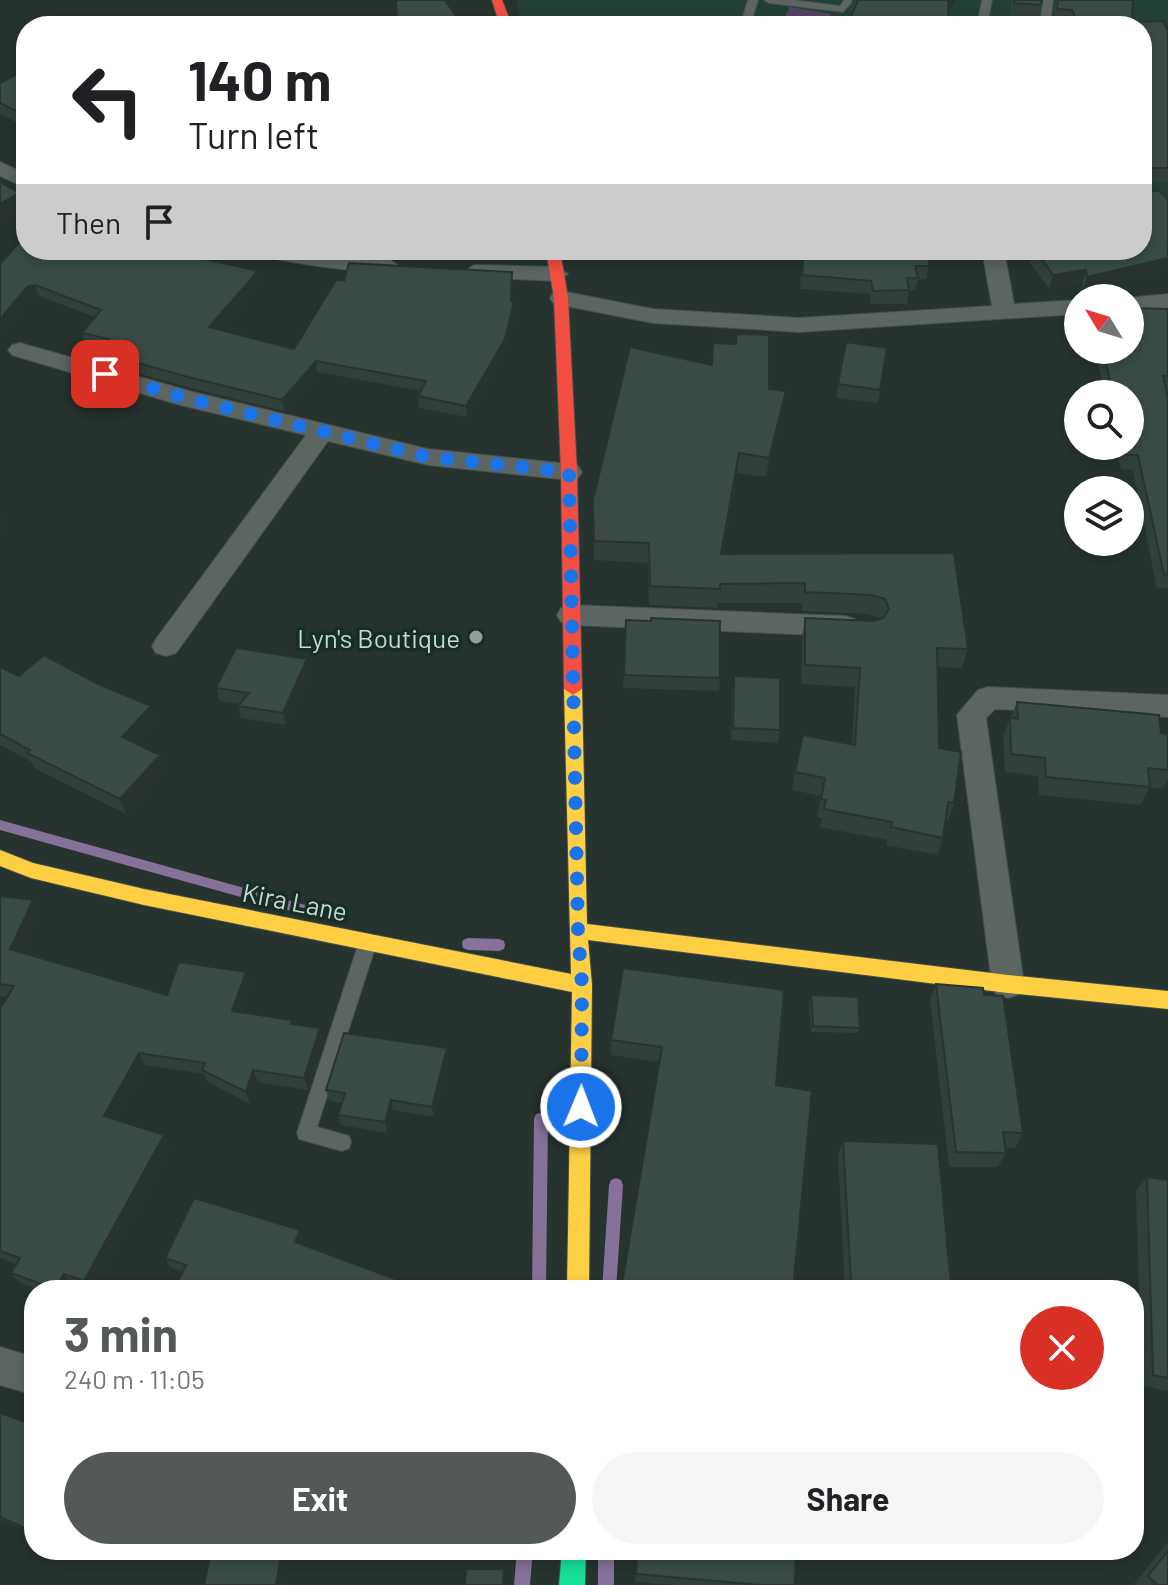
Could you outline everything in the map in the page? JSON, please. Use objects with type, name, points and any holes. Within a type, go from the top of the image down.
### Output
[{"type":"main road","points":[[555,260],[561,298],[569,472],[578,931],[582,985],[578,1280]]},
{"type":"main road","name":"Kira Lane","points":[[0,858],[31,870],[144,897],[582,985]]},
{"type":"main road","points":[[578,931],[1008,984],[1168,1000]]},
{"type":"main road","points":[[572,1585],[573,1560]]},
{"type":"street","points":[[324,260],[412,269]]},
{"type":"street","points":[[995,260],[1004,311]]},
{"type":"street","points":[[453,271],[557,274]]},
{"type":"street","points":[[561,298],[653,316],[799,325],[1064,308]]},
{"type":"street","points":[[1144,303],[1168,301]]},
{"type":"street","points":[[20,350],[189,399],[428,457],[569,472]]},
{"type":"street","points":[[166,646],[321,433]]},
{"type":"street","points":[[571,615],[868,627]]},
{"type":"street","points":[[1008,984],[971,715],[988,698],[1168,706]]},
{"type":"street","points":[[0,1366],[24,1373]]},
{"type":"lane","points":[[769,0],[844,9]]},
{"type":"lane","points":[[342,1142],[306,1133],[368,942]]},
{"type":"shaded area","points":[[516,0],[1168,0],[1168,208],[1152,198],[1152,16],[520,16]]},
{"type":"shaded area","points":[[790,7],[831,14],[830,16],[785,16]]},
{"type":"building","points":[[396,0],[445,0],[456,16],[397,16]]},
{"type":"building","points":[[858,0],[949,0],[949,16],[851,16]]},
{"type":"building","points":[[1014,0],[1042,0],[1041,5],[1014,3]]},
{"type":"building","points":[[1058,0],[1133,0],[1132,16],[1074,16],[1072,10],[1057,9]]},
{"type":"building","points":[[1152,21],[1163,21],[1168,31],[1168,168],[1152,168]]},
{"type":"building","points":[[16,75],[16,111],[0,103],[0,83]]},
{"type":"building","points":[[0,182],[16,191],[16,195],[0,204]]},
{"type":"building","points":[[1158,190],[1168,199],[1168,258],[1087,277],[1086,270],[1053,275],[1042,260],[1152,260],[1152,192]]},
{"type":"building","points":[[16,246],[16,260],[208,260],[258,271],[209,327],[294,349],[336,280],[344,281],[349,263],[512,272],[511,301],[514,301],[505,339],[466,406],[418,396],[426,381],[316,361],[282,400],[98,352],[109,339],[82,333],[101,310],[35,285],[27,287],[0,319],[0,264]]},
{"type":"building","points":[[803,260],[929,260],[929,266],[915,266],[918,278],[907,278],[909,290],[873,291],[871,281],[802,275]]},
{"type":"building","points":[[1144,308],[1168,309],[1168,376],[1163,376],[1168,398],[1168,574],[1164,575],[1139,460],[1144,460],[1144,380],[1110,380],[1106,364],[1144,364]]},
{"type":"building","points":[[736,334],[769,335],[769,389],[786,391],[769,458],[739,453],[721,554],[954,553],[968,649],[937,648],[939,748],[961,752],[954,803],[948,802],[943,838],[891,827],[892,822],[824,809],[826,800],[821,799],[825,778],[795,772],[803,735],[855,745],[860,668],[805,665],[805,618],[873,621],[883,618],[889,609],[885,599],[872,595],[805,592],[805,583],[720,584],[720,589],[650,586],[649,543],[594,541],[593,500],[630,347],[712,365],[713,343],[736,344]]},
{"type":"building","points":[[846,342],[887,348],[880,390],[838,384]]},
{"type":"building","points":[[651,618],[720,621],[720,678],[624,675],[626,620],[651,621]]},
{"type":"building","points":[[236,648],[307,659],[283,713],[238,706],[249,693],[216,688]]},
{"type":"building","points":[[44,655],[96,683],[151,706],[122,737],[160,755],[120,799],[27,753],[30,750],[0,734],[0,667],[19,676]]},
{"type":"building","points":[[734,676],[780,678],[780,730],[733,728]]},
{"type":"building","points":[[1017,702],[1159,715],[1161,733],[1168,734],[1168,770],[1148,768],[1150,787],[1046,777],[1045,758],[1011,754],[1010,717],[1018,719]]},
{"type":"building","points":[[0,896],[33,900],[10,949],[167,995],[179,962],[246,972],[232,1011],[292,1020],[291,1024],[320,1028],[304,1078],[253,1070],[246,1092],[202,1070],[205,1063],[139,1053],[104,1116],[164,1135],[85,1280],[64,1274],[60,1280],[30,1280],[11,1273],[20,1258],[0,1251],[0,1009],[14,986],[0,984]]},
{"type":"building","points":[[623,968],[784,990],[776,1085],[812,1091],[794,1280],[623,1280],[662,1047],[611,1040]]},
{"type":"building","points":[[936,984],[983,988],[984,995],[1003,996],[1023,1133],[1003,1132],[1006,1153],[956,1152]]},
{"type":"building","points":[[811,995],[858,997],[860,1028],[813,1026]]},
{"type":"building","points":[[344,1033],[447,1048],[432,1107],[391,1100],[385,1122],[338,1115],[345,1093],[326,1090]]},
{"type":"building","points":[[843,1141],[938,1144],[950,1280],[851,1280]]},
{"type":"building","points":[[1147,1177],[1168,1180],[1168,1378],[1153,1375]]},
{"type":"building","points":[[194,1198],[300,1230],[295,1242],[398,1280],[179,1280],[186,1265],[165,1258]]},
{"type":"building","points":[[0,1413],[24,1421],[24,1528],[0,1517]]},
{"type":"building","points":[[1168,1551],[1168,1585],[1157,1585],[1148,1576]]},
{"type":"building","points":[[209,1560],[280,1560],[276,1585],[204,1585]]},
{"type":"building","points":[[637,1560],[796,1560],[795,1585],[760,1585],[636,1574]]},
{"type":"building","points":[[466,1569],[504,1569],[503,1585],[465,1585]]},
{"type":"waterway","points":[[0,825],[309,911]]},
{"type":"waterway","points":[[468,944],[499,945]]},
{"type":"waterway","points":[[539,1280],[541,1119]]},
{"type":"waterway","points":[[610,1280],[616,1185]]},
{"type":"waterway","points":[[522,1585],[524,1560]]},
{"type":"waterway","points":[[606,1560],[606,1585]]},
{"type":"traffic: fast","points":[[572,1585],[573,1560]]},
{"type":"traffic: slow","points":[[573,689],[582,985],[578,1280]]},
{"type":"traffic: slow","points":[[0,858],[31,870],[144,897],[582,985]]},
{"type":"traffic: slow","points":[[578,931],[1008,984],[1168,1000]]},
{"type":"traffic: jam","points":[[497,0],[503,16]]},
{"type":"traffic: jam","points":[[555,260],[561,298],[569,472],[573,689]]},
{"type":"place","name":"Lyn's Boutique","points":[[476,637]]},
{"type":"route","points":[[105,374],[321,433],[428,457],[569,472],[578,931],[582,985],[581,1107]]}]
